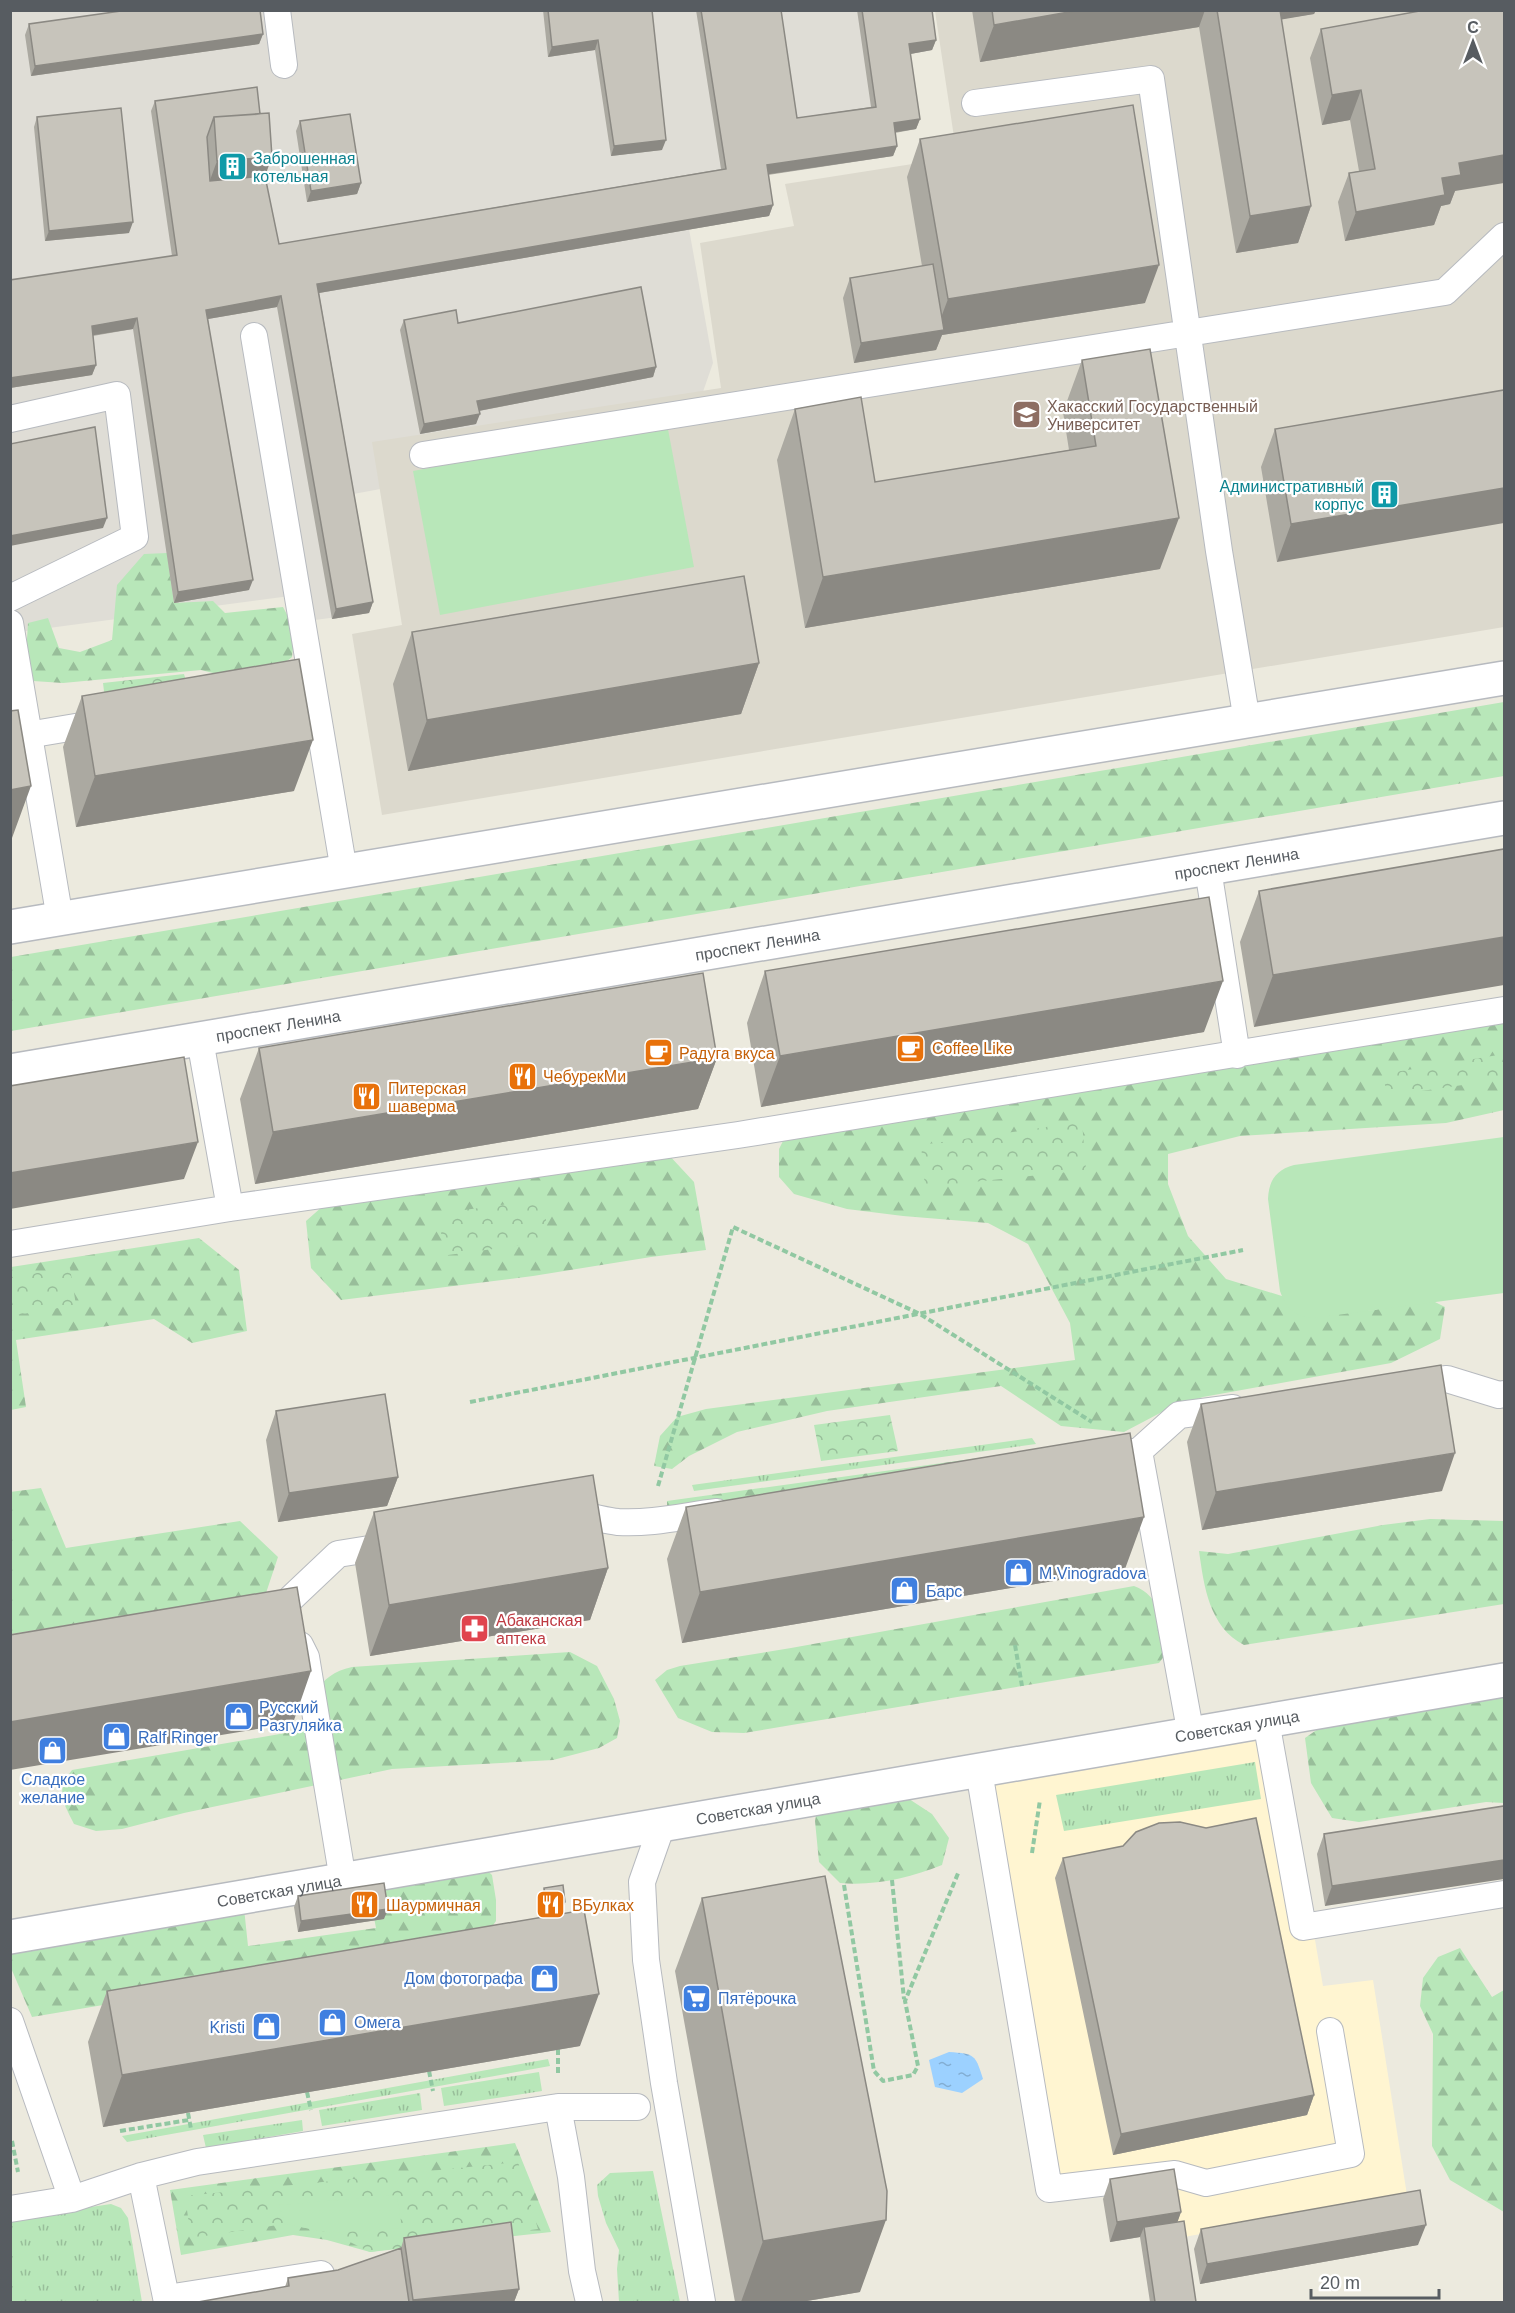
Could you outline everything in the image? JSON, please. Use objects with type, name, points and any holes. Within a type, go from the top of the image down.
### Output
[{"type":"street","points":[[10,927],[1504,678]]},
{"type":"street","name":"проспект Ленина","points":[[10,1071],[1504,818]]},
{"type":"street","name":"Советская улица","points":[[10,1937],[1504,1680]]},
{"type":"lane","points":[[277,10],[284,65]]},
{"type":"lane","points":[[975,103],[1151,79],[1219,551],[1247,721]]},
{"type":"lane","points":[[423,455],[1444,292],[1504,236]]},
{"type":"lane","points":[[254,336],[303,688],[344,871]]},
{"type":"lane","points":[[10,419],[117,395],[135,537],[10,598]]},
{"type":"lane","points":[[10,623],[20,736],[60,919]]},
{"type":"lane","points":[[20,736],[132,717]]},
{"type":"lane","points":[[1208,869],[1237,1055]]},
{"type":"lane","points":[[10,1244],[230,1208],[728,1137],[1504,1011]]},
{"type":"lane","points":[[200,1040],[230,1208]]},
{"type":"lane","points":[[1388,1387],[1447,1379],[1499,1395],[1504,1394]]},
{"type":"lane","points":[[1080,1460],[1139,1451],[1179,1415],[1260,1404]]},
{"type":"lane","points":[[1139,1451],[1191,1735]]},
{"type":"lane","points":[[545,1520],[579,1514],[616,1522],[647,1522],[741,1508]]},
{"type":"lane","points":[[249,1612],[283,1606],[339,1554],[419,1541]]},
{"type":"lane","points":[[283,1606],[306,1657],[343,1880]]},
{"type":"lane","points":[[1266,1721],[1303,1927],[1504,1894]]},
{"type":"lane","points":[[979,1771],[1049,2189],[1174,2174],[1206,2183],[1351,2154],[1330,2031]]},
{"type":"lane","points":[[662,1825],[642,1882],[646,1960],[664,2083],[702,2302]]},
{"type":"lane","points":[[10,2021],[72,2199]]},
{"type":"lane","points":[[10,2209],[72,2199],[141,2176],[196,2162],[558,2107],[637,2107]]},
{"type":"lane","points":[[558,2107],[571,2177],[582,2271],[589,2302]]},
{"type":"lane","points":[[141,2176],[167,2300],[338,2272]]},
{"type":"path","points":[[647,1522],[733,1227],[920,1314],[1139,1451]]},
{"type":"path","points":[[470,1402],[1243,1250]]},
{"type":"path","points":[[1015,1645],[1022,1686]]},
{"type":"path","points":[[1032,1853],[1040,1799]]},
{"type":"path","points":[[905,2001],[962,1865]]},
{"type":"path","points":[[843,1885],[874,2071],[883,2081],[913,2075],[918,2066],[905,2001],[892,1880]]},
{"type":"path","points":[[120,2131],[189,2120]]},
{"type":"path","points":[[10,2133],[19,2177]]},
{"type":"shaded area","points":[[902,10],[932,50],[905,55],[916,129],[890,133],[893,156],[763,175],[769,216],[689,229],[713,363],[689,432],[348,495],[369,613],[299,622],[290,596],[11,633],[10,11]]},
{"type":"shaded area","name":"Хакасский Государственный Университет","points":[[935,11],[1504,11],[1504,627],[382,815],[352,634],[402,625],[372,442],[721,388],[700,243],[794,226],[785,184],[957,157]]},
{"type":"shaded area","points":[[1279,1733],[1323,1986],[1373,1980],[1407,2195],[1179,2238],[1169,2185],[1062,2199],[991,1781]]},
{"type":"green space","points":[[667,424],[694,567],[440,615],[413,471]]},
{"type":"green space","points":[[167,553],[174,603],[213,601],[225,613],[283,607],[295,630],[292,657],[266,679],[237,679],[201,670],[63,683],[33,681],[26,654],[28,623],[48,618],[59,648],[80,652],[112,640],[117,585],[144,554]]},
{"type":"green space","points":[[184,674],[191,699],[106,708],[103,683]]},
{"type":"green space","points":[[1504,702],[1504,776],[11,1031],[11,957]]},
{"type":"green space","points":[[1504,1022],[1504,1110],[1446,1123],[1240,1136],[1168,1154],[1168,1184],[1188,1236],[1226,1279],[1282,1296],[1319,1312],[1375,1310],[1395,1303],[1433,1301],[1445,1307],[1440,1339],[1391,1363],[1203,1397],[1162,1412],[1124,1432],[1061,1426],[1001,1386],[827,1411],[737,1432],[689,1456],[672,1469],[654,1466],[660,1436],[677,1417],[706,1409],[1075,1360],[1070,1323],[1028,1244],[988,1223],[847,1209],[794,1194],[779,1177],[779,1149],[785,1137]]},
{"type":"green space","points":[[1504,1054],[1504,1079],[1387,1096],[1383,1074]]},
{"type":"green space","points":[[1082,1122],[1086,1170],[925,1187],[921,1145]]},
{"type":"green space","points":[[1504,1137],[1504,1293],[1314,1318],[1297,1314],[1285,1303],[1280,1291],[1268,1199],[1270,1186],[1278,1173],[1294,1165]]},
{"type":"green space","points":[[667,1153],[694,1182],[706,1250],[533,1276],[341,1300],[311,1268],[306,1221],[323,1206]]},
{"type":"green space","points":[[546,1199],[546,1242],[448,1255],[435,1214]]},
{"type":"green space","points":[[199,1238],[239,1270],[247,1331],[192,1343],[154,1319],[16,1340],[26,1407],[11,1410],[11,1267]]},
{"type":"green space","points":[[70,1268],[76,1305],[11,1316],[11,1277]]},
{"type":"green space","points":[[890,1415],[898,1451],[821,1461],[814,1425]]},
{"type":"green space","points":[[1032,1438],[1036,1444],[694,1491],[692,1485]]},
{"type":"green space","points":[[1080,1444],[1086,1453],[667,1510],[667,1501]]},
{"type":"green space","points":[[41,1488],[66,1548],[240,1521],[278,1557],[266,1593],[11,1634],[10,1492]]},
{"type":"green space","points":[[1430,1519],[1504,1521],[1504,1604],[1244,1645],[1223,1628],[1210,1604],[1199,1551],[1228,1554],[1383,1525]]},
{"type":"green space","points":[[1134,1586],[1150,1596],[1163,1620],[1171,1647],[1159,1663],[744,1733],[712,1732],[678,1718],[655,1680],[667,1670],[680,1666]]},
{"type":"green space","points":[[570,1652],[597,1666],[614,1699],[620,1721],[617,1738],[599,1748],[553,1760],[392,1769],[184,1813],[122,1829],[96,1831],[74,1824],[64,1803],[62,1791],[72,1770],[297,1731],[323,1683],[330,1676],[352,1667]]},
{"type":"green space","points":[[1504,1688],[1504,1803],[1486,1802],[1359,1822],[1332,1818],[1311,1783],[1305,1738],[1328,1722]]},
{"type":"green space","points":[[1255,1762],[1261,1799],[1064,1831],[1056,1795]]},
{"type":"green space","points":[[903,1795],[932,1814],[949,1838],[942,1865],[892,1880],[840,1883],[819,1862],[815,1821],[819,1799]]},
{"type":"green space","points":[[474,1858],[492,1875],[496,1900],[496,1921],[482,1941],[32,2017],[11,1968],[10,1948],[244,1908],[248,1946],[376,1928],[366,1876]]},
{"type":"green space","points":[[1460,1948],[1492,1997],[1504,1990],[1504,2212],[1450,2180],[1432,2146],[1433,2034],[1420,2006],[1423,1978],[1438,1957]]},
{"type":"green space","points":[[548,2059],[550,2066],[127,2142],[122,2136]]},
{"type":"green space","points":[[539,2072],[542,2091],[444,2106],[441,2088]]},
{"type":"green space","points":[[420,2093],[422,2110],[322,2126],[319,2110]]},
{"type":"green space","points":[[302,2120],[303,2131],[206,2148],[203,2135]]},
{"type":"green space","points":[[515,2143],[551,2232],[370,2252],[327,2240],[293,2235],[181,2255],[170,2190]]},
{"type":"green space","points":[[518,2162],[538,2229],[370,2252],[332,2233],[285,2224],[191,2238],[185,2196]]},
{"type":"green space","points":[[653,2171],[680,2302],[619,2302],[617,2269],[619,2250],[606,2223],[597,2185],[610,2173]]},
{"type":"green space","points":[[397,2195],[402,2228],[332,2233],[285,2224],[279,2205]]},
{"type":"green space","points":[[111,2204],[121,2208],[128,2218],[142,2302],[11,2302],[10,2219]]},
{"type":"water","points":[[949,2052],[973,2057],[983,2079],[962,2093],[935,2087],[929,2060]]},
{"type":"building","points":[[128,10],[260,10],[263,34],[35,66],[29,24]]},
{"type":"building","points":[[548,10],[652,10],[666,140],[614,146],[598,40],[552,47]]},
{"type":"building","points":[[701,10],[781,10],[797,118],[876,107],[862,10],[932,10],[936,40],[909,44],[920,119],[894,123],[897,146],[767,165],[773,205],[317,284],[373,602],[336,609],[281,296],[206,310],[253,580],[178,592],[137,318],[92,326],[96,365],[10,378],[10,280],[177,255],[155,101],[257,87],[260,114],[214,117],[207,137],[210,181],[265,176],[279,244],[726,169]]},
{"type":"building","points":[[992,10],[1080,10],[994,25]]},
{"type":"building","points":[[1217,10],[1280,10],[1311,206],[1250,216]]},
{"type":"building","points":[[1425,10],[1504,10],[1504,155],[1459,163],[1461,175],[1442,178],[1445,195],[1356,212],[1349,173],[1375,169],[1361,90],[1332,95],[1321,29]]},
{"type":"building","points":[[1133,105],[1159,265],[948,299],[920,139]]},
{"type":"building","points":[[121,108],[133,222],[49,231],[37,117]]},
{"type":"building","points":[[269,113],[272,157],[217,161],[214,117]]},
{"type":"building","points":[[350,114],[361,183],[311,191],[300,121]]},
{"type":"building","points":[[933,264],[944,330],[861,343],[850,278]]},
{"type":"building","points":[[641,287],[656,367],[477,401],[480,414],[424,424],[404,320],[456,310],[458,323]]},
{"type":"building","points":[[1150,349],[1179,518],[823,577],[795,409],[861,397],[875,482],[1096,446],[1082,360]]},
{"type":"building","points":[[1504,390],[1504,488],[1291,524],[1275,429]]},
{"type":"building","points":[[95,427],[107,518],[10,536],[10,444]]},
{"type":"building","points":[[744,576],[759,663],[427,720],[412,632]]},
{"type":"building","points":[[299,659],[313,740],[95,776],[82,696]]},
{"type":"building","points":[[18,710],[31,786],[10,790],[10,711]]},
{"type":"building","points":[[1504,849],[1504,937],[1273,975],[1259,891]]},
{"type":"building","points":[[1209,897],[1223,981],[780,1056],[765,971]]},
{"type":"building","points":[[703,973],[717,1058],[273,1132],[259,1048]]},
{"type":"building","points":[[184,1057],[198,1142],[10,1173],[10,1086]]},
{"type":"building","points":[[1441,1365],[1455,1453],[1216,1492],[1201,1404]]},
{"type":"building","points":[[385,1394],[398,1477],[289,1493],[276,1411]]},
{"type":"building","points":[[1130,1433],[1144,1517],[700,1592],[686,1507]]},
{"type":"building","points":[[593,1475],[608,1568],[389,1605],[374,1512]]},
{"type":"building","points":[[297,1587],[311,1671],[10,1722],[10,1635]]},
{"type":"building","points":[[1504,1806],[1504,1860],[1332,1886],[1324,1834]]},
{"type":"building","points":[[1256,1818],[1314,2095],[1121,2134],[1063,1858],[1123,1846],[1136,1832],[1159,1823],[1180,1822],[1206,1828]]},
{"type":"building","points":[[825,1876],[887,2191],[886,2220],[763,2241],[702,1898]]},
{"type":"building","points":[[384,1883],[388,1909],[301,1921],[298,1896]]},
{"type":"building","points":[[563,1885],[565,1902],[547,1905],[544,1888]]},
{"type":"building","points":[[584,1910],[599,1994],[122,2075],[107,1991]]},
{"type":"building","points":[[1174,2169],[1181,2212],[1117,2222],[1110,2179]]},
{"type":"building","points":[[1420,2190],[1426,2225],[1207,2264],[1201,2229]]},
{"type":"building","points":[[1184,2221],[1196,2302],[1155,2302],[1144,2227]]},
{"type":"building","points":[[511,2222],[519,2289],[413,2300],[404,2238]]},
{"type":"building","points":[[401,2248],[409,2302],[198,2302],[289,2286],[288,2278],[338,2270]]},
{"type":"place","name":"Заброшенная котельная","points":[[232,167]]},
{"type":"place","name":"Хакасский Государственный Университет","points":[[1026,415]]},
{"type":"place","name":"Административный корпус","points":[[1385,495]]},
{"type":"place","name":"Coffee Like","points":[[911,1048]]},
{"type":"place","name":"Радуга вкуса","points":[[658,1053]]},
{"type":"place","name":"ЧебурекМи","points":[[522,1076]]},
{"type":"place","name":"Питерская шаверма","points":[[367,1097]]},
{"type":"place","name":"M.Vinogradova","points":[[1018,1573]]},
{"type":"place","name":"Барс","points":[[905,1591]]},
{"type":"place","name":"Абаканская аптека","points":[[475,1629]]},
{"type":"place","name":"Русский Разгуляйка","points":[[238,1716]]},
{"type":"place","name":"Ralf Ringer","points":[[117,1737]]},
{"type":"place","name":"Сладкое желание","points":[[53,1751]]},
{"type":"place","name":"Шаурмичная","points":[[365,1905]]},
{"type":"place","name":"ВБулках","points":[[551,1905]]},
{"type":"place","name":"Дом фотографа","points":[[544,1978]]},
{"type":"place","name":"Пятёрочка","points":[[697,1998]]},
{"type":"place","name":"Омега","points":[[333,2022]]},
{"type":"place","name":"Kristi","points":[[266,2027]]}]
